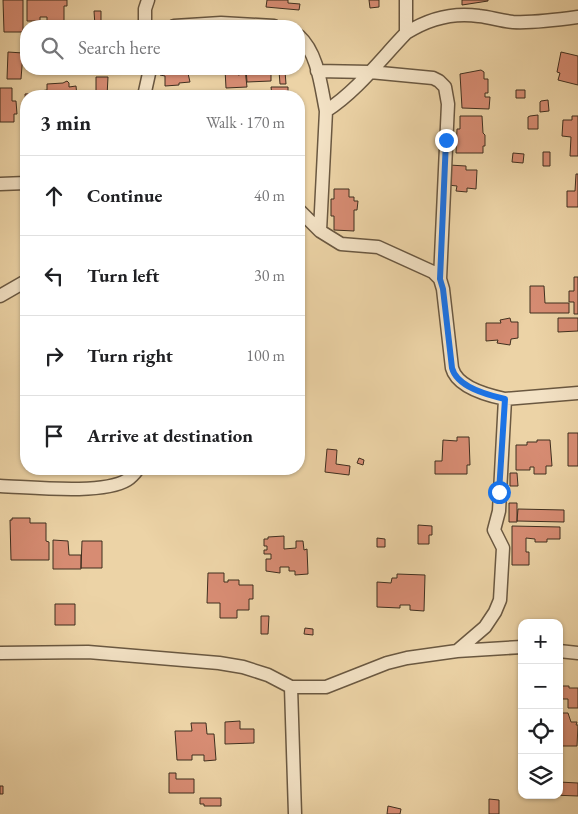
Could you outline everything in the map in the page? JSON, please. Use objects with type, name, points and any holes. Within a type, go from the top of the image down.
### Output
[{"type":"street","points":[[145,20],[145,9],[148,0]]},
{"type":"street","points":[[406,0],[406,33]]},
{"type":"street","points":[[326,110],[343,100],[406,33],[421,23],[455,15],[476,15],[510,22],[578,18]]},
{"type":"street","points":[[305,44],[309,49],[317,71],[326,110],[320,231]]},
{"type":"street","points":[[317,71],[370,72],[433,78],[442,83],[446,90],[448,104],[440,279],[443,289],[454,375],[465,385],[493,397],[505,399],[578,394]]},
{"type":"street","points":[[145,90],[149,75]]},
{"type":"street","points":[[0,184],[20,183]]},
{"type":"street","points":[[305,216],[320,231],[341,244],[378,247],[426,269],[440,279]]},
{"type":"street","points":[[0,296],[20,284]]},
{"type":"street","points":[[457,651],[485,627],[500,600],[503,548],[494,530],[499,511],[505,399]]},
{"type":"street","points":[[0,486],[93,489],[114,486],[134,475]]},
{"type":"street","points":[[0,653],[88,652],[219,662],[268,675],[292,687],[326,687],[387,663],[407,658],[457,651],[518,647]]},
{"type":"street","points":[[563,651],[578,653]]},
{"type":"street","points":[[292,687],[295,814]]},
{"type":"building","points":[[3,0],[23,0],[23,20],[20,20],[20,32],[4,32]]},
{"type":"building","points":[[27,0],[67,0],[67,6],[64,6],[64,20],[47,20],[47,17],[40,17],[40,20],[27,20]]},
{"type":"building","points":[[267,0],[288,0],[288,3],[300,4],[299,10],[266,7]]},
{"type":"building","points":[[369,0],[379,0],[379,7],[370,8]]},
{"type":"building","points":[[462,0],[488,0],[488,1],[462,5]]},
{"type":"building","points":[[94,11],[101,11],[101,20],[95,20]]},
{"type":"building","points":[[8,52],[20,53],[21,79],[7,79]]},
{"type":"building","points":[[561,52],[578,56],[578,85],[558,80],[560,73],[557,72]]},
{"type":"building","points":[[481,70],[484,72],[484,79],[488,79],[488,93],[485,93],[485,97],[490,97],[489,109],[462,108],[460,74]]},
{"type":"building","points":[[160,75],[188,75],[190,82],[165,86],[165,76]]},
{"type":"building","points":[[225,75],[246,75],[247,87],[226,88]]},
{"type":"building","points":[[246,75],[271,75],[271,81],[247,82]]},
{"type":"building","points":[[279,75],[285,75],[286,84],[280,84]]},
{"type":"building","points":[[96,77],[108,77],[107,90],[96,90]]},
{"type":"building","points":[[67,81],[69,87],[76,86],[76,90],[47,90],[47,84]]},
{"type":"building","points":[[271,87],[288,87],[288,90],[271,90]]},
{"type":"building","points":[[0,88],[12,88],[12,101],[16,101],[17,114],[14,114],[14,122],[0,122]]},
{"type":"building","points":[[516,90],[525,90],[525,98],[516,98]]},
{"type":"building","points":[[548,100],[549,111],[540,112],[540,102]]},
{"type":"building","points":[[538,115],[538,129],[528,129],[528,117]]},
{"type":"building","points":[[460,116],[482,116],[483,133],[485,135],[483,153],[456,153],[457,129],[460,129]]},
{"type":"building","points":[[572,116],[578,116],[578,156],[570,156],[571,137],[562,136],[563,120],[572,120]]},
{"type":"building","points":[[543,152],[550,152],[550,166],[543,166]]},
{"type":"building","points":[[513,153],[524,154],[523,163],[512,162]]},
{"type":"building","points":[[449,165],[466,166],[466,170],[477,170],[476,189],[467,188],[467,192],[456,191],[457,186],[448,185]]},
{"type":"building","points":[[576,174],[578,174],[578,207],[567,207],[567,191],[575,191]]},
{"type":"building","points":[[334,189],[349,189],[349,197],[354,197],[354,201],[358,201],[357,210],[354,210],[354,231],[334,230],[334,216],[331,216],[331,199],[334,199]]},
{"type":"building","points":[[574,277],[578,277],[578,314],[574,314],[574,302],[569,302],[569,291],[574,291]]},
{"type":"building","points":[[530,286],[544,286],[545,303],[569,303],[569,313],[530,313]]},
{"type":"building","points":[[510,318],[511,322],[518,322],[518,338],[511,339],[510,345],[497,343],[498,340],[486,341],[486,323],[501,323],[500,320]]},
{"type":"building","points":[[558,318],[578,318],[578,331],[558,332]]},
{"type":"building","points":[[568,433],[578,433],[578,466],[568,466]]},
{"type":"building","points":[[457,437],[469,437],[470,465],[467,465],[467,474],[435,474],[435,461],[442,461],[443,440],[457,441]]},
{"type":"building","points":[[537,440],[550,440],[552,466],[546,466],[546,474],[534,474],[534,467],[530,467],[530,470],[516,470],[516,445],[527,445],[527,442],[537,442]]},
{"type":"building","points":[[327,449],[337,450],[336,464],[350,466],[349,475],[325,472]]},
{"type":"building","points":[[359,458],[364,460],[363,465],[357,463]]},
{"type":"building","points":[[510,473],[517,473],[518,486],[510,486]]},
{"type":"building","points":[[509,503],[517,503],[517,522],[509,522]]},
{"type":"building","points":[[518,509],[564,510],[564,522],[517,521]]},
{"type":"building","points":[[12,518],[30,518],[30,523],[46,523],[49,560],[11,560],[10,520]]},
{"type":"building","points":[[418,525],[432,526],[429,544],[418,544]]},
{"type":"building","points":[[512,526],[560,527],[560,539],[547,539],[547,542],[535,542],[535,539],[526,538],[526,552],[529,552],[529,565],[512,565]]},
{"type":"building","points":[[284,536],[284,549],[296,548],[296,541],[303,541],[304,550],[307,549],[308,574],[295,575],[295,571],[289,571],[289,567],[280,567],[280,573],[266,571],[266,559],[271,559],[271,554],[264,554],[267,546],[264,546],[264,539]]},
{"type":"building","points":[[377,538],[385,539],[385,547],[377,547]]},
{"type":"building","points":[[53,540],[68,541],[69,555],[81,555],[81,569],[53,569]]},
{"type":"building","points":[[82,541],[102,541],[102,568],[81,568]]},
{"type":"building","points":[[208,573],[224,573],[224,582],[239,580],[239,585],[253,585],[253,599],[249,599],[249,610],[237,610],[237,618],[220,618],[220,603],[207,603]]},
{"type":"building","points":[[397,574],[425,575],[424,611],[410,610],[410,605],[400,605],[400,608],[377,607],[377,582],[391,583],[392,578],[397,578]]},
{"type":"building","points":[[55,604],[75,604],[75,625],[55,625]]},
{"type":"building","points":[[261,616],[269,616],[268,634],[261,634]]},
{"type":"building","points":[[305,628],[313,629],[313,635],[304,634]]},
{"type":"building","points":[[563,686],[578,688],[578,708],[568,708],[568,699],[563,699]]},
{"type":"building","points":[[563,713],[568,713],[571,722],[577,722],[577,746],[563,746]]},
{"type":"building","points":[[240,721],[240,729],[254,729],[254,743],[225,744],[225,722]]},
{"type":"building","points":[[191,723],[206,723],[207,734],[214,734],[216,760],[204,761],[204,755],[192,755],[192,760],[177,760],[175,731],[192,731]]},
{"type":"building","points":[[169,773],[176,773],[176,779],[194,779],[194,793],[169,793]]},
{"type":"building","points":[[563,782],[578,783],[578,796],[563,795]]},
{"type":"building","points":[[0,786],[3,786],[3,794],[0,794]]},
{"type":"building","points":[[200,798],[221,798],[221,806],[204,806],[204,804],[200,804]]},
{"type":"building","points":[[489,799],[499,800],[499,814],[489,814]]},
{"type":"building","points":[[388,806],[401,809],[400,814],[387,814]]},
{"type":"route","points":[[446,140],[440,279],[443,289],[452,368],[456,378],[462,383],[493,397],[505,399],[499,492]]}]
